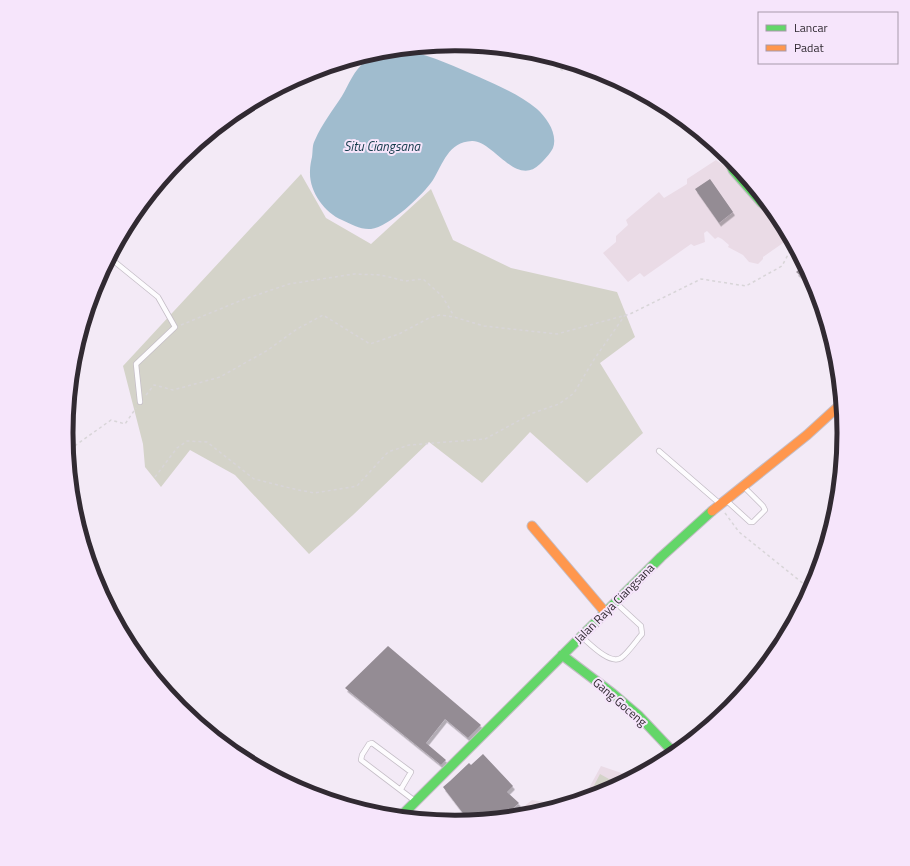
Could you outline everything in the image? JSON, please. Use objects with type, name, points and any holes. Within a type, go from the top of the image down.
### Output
[{"type":"main road","name":"Jalan Raya Ciangsana","points":[[405,812],[661,557],[721,503],[807,435],[836,409]]},
{"type":"main road","points":[[532,526],[605,612]]},
{"type":"main road","name":"Gang Goceng","points":[[562,655],[612,693],[639,716],[670,749]]},
{"type":"lane","points":[[114,261],[158,297],[175,327],[136,364],[140,402]]},
{"type":"lane","points":[[659,451],[721,503],[750,522],[753,522],[765,510],[763,506],[742,486]]},
{"type":"lane","points":[[580,636],[608,658],[621,658],[642,634],[641,626],[615,602]]},
{"type":"lane","points":[[401,789],[411,772],[372,743],[369,744],[362,755],[361,760],[416,801]]},
{"type":"path","points":[[550,63],[562,70],[569,68]]},
{"type":"path","points":[[74,448],[111,420],[125,424],[154,385],[174,390],[220,376],[268,350],[298,329],[323,315],[370,344],[399,334],[429,318],[440,315],[454,317],[484,326],[557,334],[630,314],[701,279],[746,286],[782,266],[790,250]]},
{"type":"path","points":[[175,327],[242,300],[289,284],[354,274],[381,275],[404,281],[423,279],[442,296],[454,317]]},
{"type":"path","points":[[155,477],[177,448],[187,441],[207,442],[254,479],[315,493],[357,486],[388,452],[410,444],[485,439],[533,413],[559,404],[574,393],[593,361],[626,315]]},
{"type":"path","points":[[721,503],[739,532],[805,585]]},
{"type":"shaded area","points":[[716,160],[725,166],[767,213],[785,241],[763,257],[758,264],[749,262],[743,255],[728,247],[729,245],[722,239],[718,237],[715,239],[707,231],[704,233],[705,242],[694,246],[691,244],[644,277],[640,273],[628,282],[603,253],[616,242],[616,236],[628,225],[626,220],[659,192],[664,198],[687,184],[687,179]]},
{"type":"shaded area","points":[[301,174],[326,218],[371,244],[431,189],[453,240],[511,268],[617,292],[635,337],[600,363],[643,433],[587,483],[530,432],[482,483],[429,442],[353,515],[309,554],[235,475],[190,450],[161,487],[145,467],[143,444],[123,366]]},
{"type":"shaded area","points":[[601,766],[626,775],[601,786],[587,791]]},
{"type":"shaded area","points":[[600,774],[613,781],[601,786],[592,790]]},
{"type":"shaded area","points":[[532,800],[550,803],[530,808],[520,810]]},
{"type":"water","name":"Situ Ciangsana","points":[[416,53],[453,66],[502,87],[524,99],[537,109],[544,117],[553,132],[553,148],[549,155],[540,164],[531,170],[522,170],[513,167],[480,143],[472,141],[464,142],[457,145],[447,155],[433,180],[422,194],[396,217],[387,223],[371,229],[360,228],[352,225],[329,212],[319,200],[310,179],[310,165],[313,144],[318,134],[355,73],[365,62],[380,58]]},
{"type":"building","points":[[710,179],[733,212],[719,223],[695,189]]},
{"type":"building","points":[[800,269],[805,279],[796,272]]},
{"type":"building","points":[[388,646],[481,725],[468,738],[445,719],[426,743],[446,760],[441,765],[345,688]]},
{"type":"building","points":[[483,754],[513,786],[507,792],[519,803],[510,811],[464,815],[443,787],[469,763],[471,765]]},
{"type":"traffic: fast","points":[[405,812],[661,557],[712,511]]},
{"type":"traffic: fast","points":[[562,655],[612,693],[639,716],[670,749]]},
{"type":"traffic: slow","points":[[712,511],[807,435],[836,409]]},
{"type":"traffic: slow","points":[[532,526],[605,612]]}]
